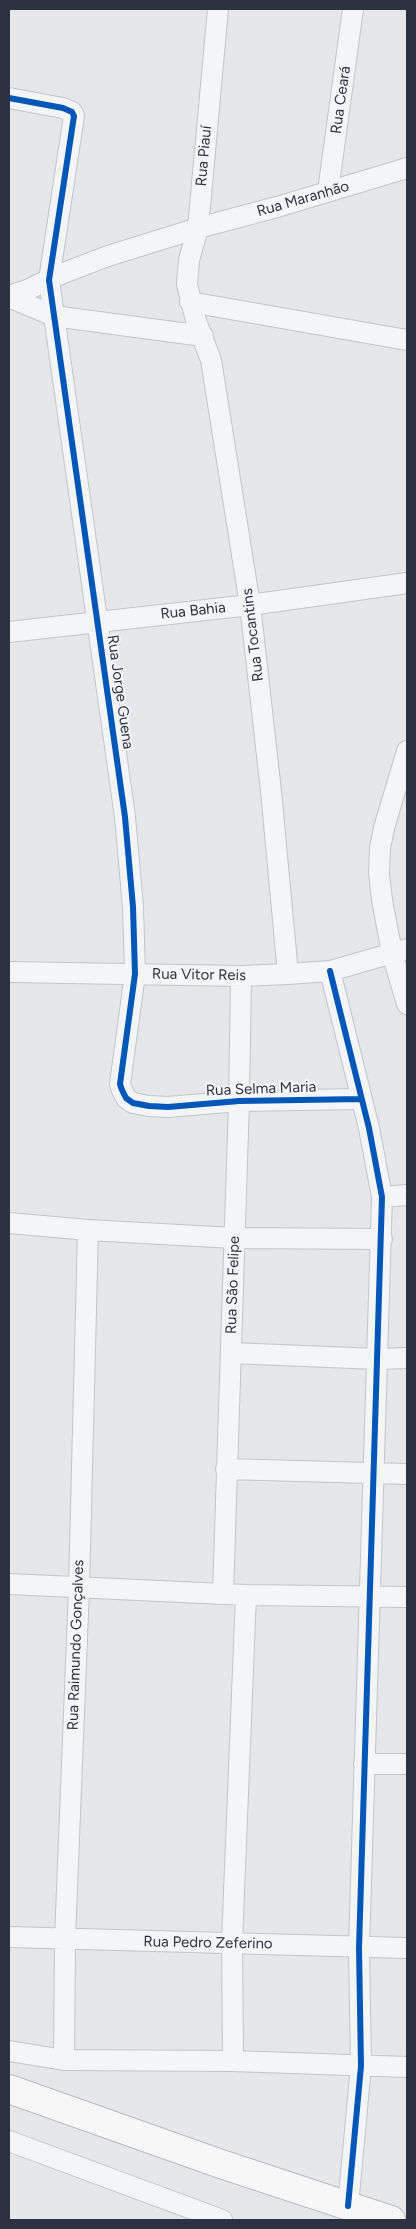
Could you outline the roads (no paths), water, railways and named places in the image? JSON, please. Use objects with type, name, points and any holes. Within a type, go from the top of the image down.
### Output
[{"type":"highway","points":[[9,2089],[221,2164],[391,2220]]},
{"type":"street","name":"Rua Piauí","points":[[190,302],[187,284],[189,260],[198,228],[218,9]]},
{"type":"street","name":"Rua Ceará","points":[[328,191],[353,9]]},
{"type":"street","name":"Rua Jorge Guena","points":[[9,98],[63,108],[72,112],[74,116],[49,280],[125,817],[133,908],[135,974],[120,1084],[126,1098],[133,1103]]},
{"type":"street","name":"Rua Maranhão","points":[[9,296],[101,259],[198,228],[277,207],[407,168]]},
{"type":"street","points":[[9,296],[54,316],[203,336]]},
{"type":"street","name":"Rua Tocantins","points":[[190,302],[211,360],[218,394],[250,605],[271,791],[288,974]]},
{"type":"street","points":[[190,302],[407,340]]},
{"type":"street","name":"Rua Bahia","points":[[9,632],[250,605],[407,583]]},
{"type":"street","points":[[407,751],[380,848],[379,873],[382,900],[400,951],[407,1004]]},
{"type":"street","name":"Rua Vitor Reis","points":[[9,972],[241,976],[288,974],[330,971],[400,951]]},
{"type":"street","points":[[330,971],[376,1158],[382,1197],[374,1473],[368,1598],[359,1948],[361,2066],[348,2206]]},
{"type":"street","name":"Rua São Felipe","points":[[223,1594],[239,1101],[241,976]]},
{"type":"street","name":"Rua Selma Maria","points":[[133,1103],[168,1107],[239,1101],[361,1099]]},
{"type":"street","points":[[382,1197],[407,1195]]},
{"type":"street","points":[[9,1223],[88,1230],[234,1238],[382,1239]]},
{"type":"street","name":"Rua Raimundo Gonçalves","points":[[64,2060],[65,1939],[79,1588],[88,1230]]},
{"type":"street","points":[[231,1353],[377,1359],[407,1358]]},
{"type":"street","points":[[226,1468],[407,1474]]},
{"type":"street","points":[[9,1584],[246,1595],[407,1598]]},
{"type":"street","points":[[233,2061],[232,1942],[246,1595]]},
{"type":"street","points":[[364,1764],[407,1764]]},
{"type":"street","name":"Rua Pedro Zeferino","points":[[9,1937],[407,1948]]},
{"type":"street","points":[[9,2051],[64,2060],[233,2061],[407,2067]]},
{"type":"street","points":[[9,2141],[214,2219]]}]
